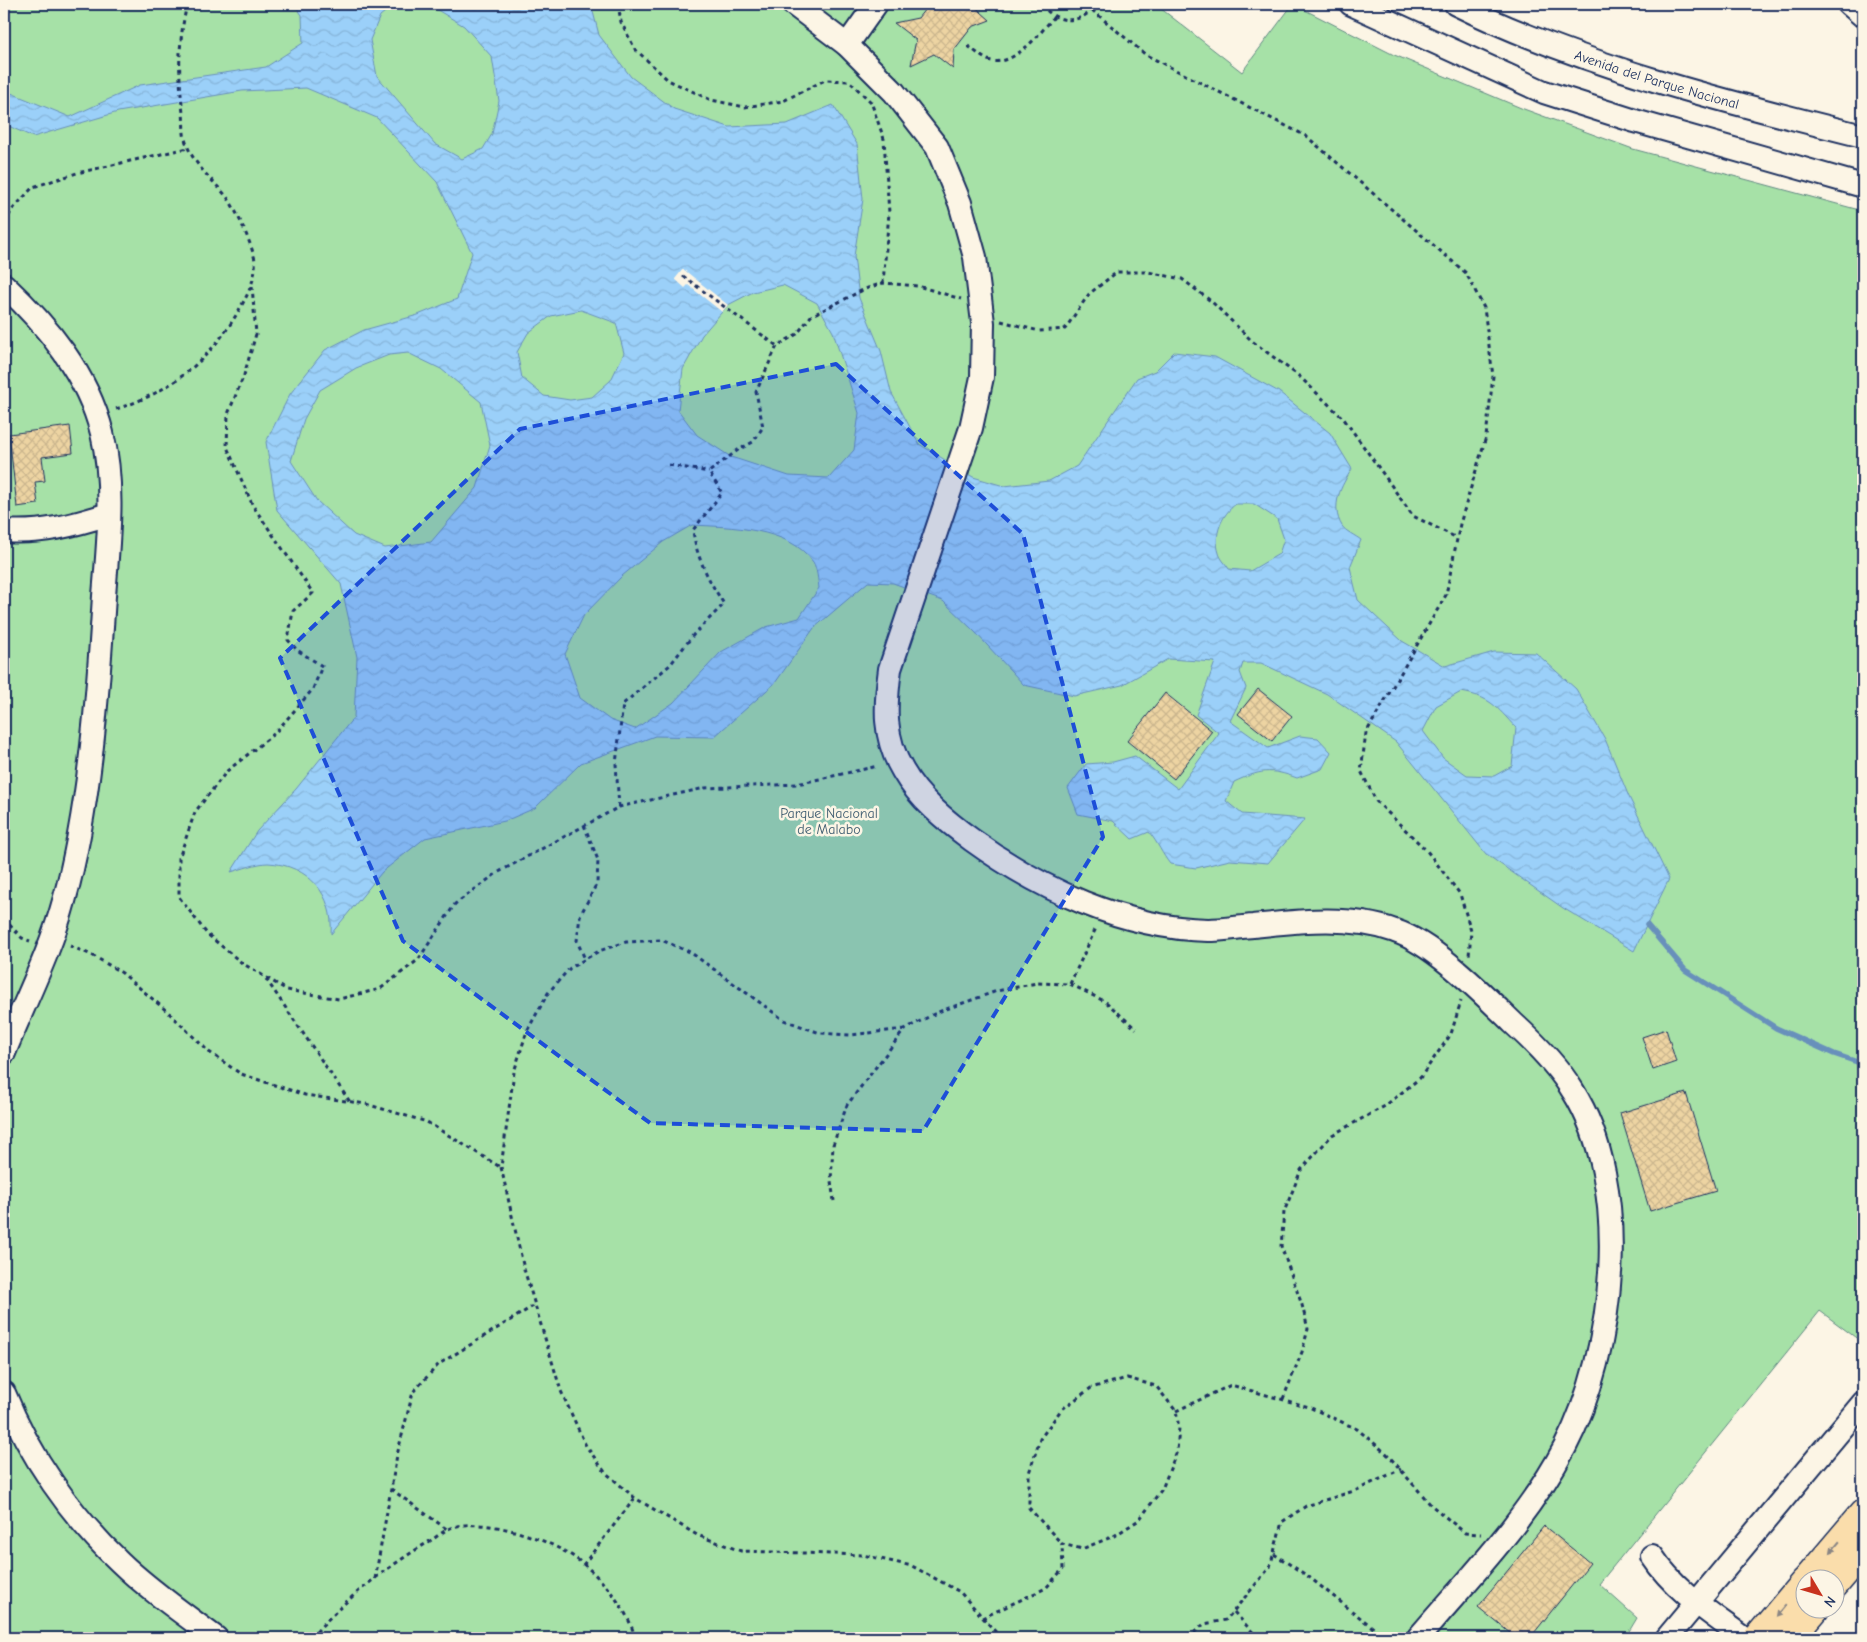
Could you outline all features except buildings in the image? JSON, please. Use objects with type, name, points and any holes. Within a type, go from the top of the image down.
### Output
[{"type":"main road","points":[[1815,1570],[1863,1514]]},
{"type":"main road","points":[[1844,1573],[1863,1551]]},
{"type":"main road","points":[[1758,1638],[1794,1595]]},
{"type":"main road","points":[[1790,1638],[1805,1620]]},
{"type":"street","points":[[793,4],[846,45],[894,92],[936,147],[960,203],[976,257],[983,323],[982,377],[971,428],[890,669],[885,708],[890,739],[902,770],[923,798],[952,826],[1005,864],[1066,895],[1137,921],[1173,927],[1211,930],[1330,920],[1366,923],[1398,931],[1420,943],[1467,981],[1535,1044],[1573,1089],[1589,1122],[1603,1164],[1611,1221],[1611,1261],[1600,1347],[1586,1396],[1566,1447],[1540,1488],[1504,1536],[1419,1638]]},
{"type":"street","points":[[846,45],[876,4]]},
{"type":"street","points":[[1351,4],[1544,92],[1635,121],[1863,186]]},
{"type":"street","name":"Avenida del Parque Nacional","points":[[1456,4],[1482,17],[1628,71],[1863,136]]},
{"type":"street","points":[[1849,4],[1863,16]]},
{"type":"street","points":[[4,285],[36,315],[67,356],[86,390],[102,433],[110,482],[102,627],[91,742],[79,831],[64,902],[4,1053]]},
{"type":"street","points":[[4,531],[26,533],[71,526],[109,514]]},
{"type":"street","points":[[4,1393],[23,1435],[53,1483],[83,1524],[120,1563],[216,1638]]},
{"type":"street","points":[[1667,1638],[1863,1403]]},
{"type":"street","points":[[1652,1556],[1661,1570],[1696,1602],[1744,1638]]},
{"type":"path","points":[[187,4],[180,36],[178,73],[184,138],[192,158],[228,199],[255,257],[252,286],[256,334],[244,375],[228,414],[227,447],[252,506],[313,593],[294,612],[288,640],[298,650],[322,666],[313,688],[275,733],[227,771],[195,812],[179,858],[179,897],[207,934],[242,963],[287,990],[339,999],[380,989],[418,960],[455,904],[497,873],[619,807],[705,788],[797,784],[898,761]]},
{"type":"path","points":[[618,4],[621,22],[635,49],[668,80],[711,100],[745,107],[783,101],[825,80],[849,82],[871,102],[884,139],[888,213],[883,283]]},
{"type":"path","points":[[1042,4],[1054,17],[1074,20],[1084,17],[1096,4]]},
{"type":"path","points":[[1092,10],[1146,55],[1306,136],[1466,273],[1484,308],[1493,376],[1486,437],[1457,538],[1446,594],[1366,733],[1361,772],[1376,801],[1427,851],[1460,894],[1470,931],[1467,981],[1451,1034],[1420,1078],[1385,1106],[1332,1135],[1301,1170],[1284,1212],[1281,1246],[1302,1305],[1308,1329],[1302,1352],[1283,1399]]},
{"type":"path","points":[[968,46],[989,60],[1008,60],[1032,43],[1054,17]]},
{"type":"path","points":[[4,223],[13,209],[33,187],[77,173],[188,148]]},
{"type":"path","points":[[670,465],[709,472],[738,450],[753,442],[763,427],[756,392],[777,346],[797,334],[811,316],[865,289],[883,283],[918,286],[981,305],[1000,320],[1039,331],[1065,330],[1088,294],[1117,272],[1148,272],[1182,279],[1212,302],[1252,341],[1300,377],[1344,419],[1413,516],[1457,538]]},
{"type":"path","points":[[682,276],[777,346]]},
{"type":"path","points":[[95,415],[139,402],[177,380],[209,354],[232,324],[252,286]]},
{"type":"path","points":[[619,807],[616,764],[623,704],[670,665],[694,634],[724,604],[711,584],[695,547],[694,530],[722,493],[709,472]]},
{"type":"path","points":[[4,569],[6,575],[4,597]]},
{"type":"path","points":[[584,825],[598,860],[597,883],[580,916],[577,941],[585,959]]},
{"type":"path","points":[[1070,984],[1105,909]]},
{"type":"path","points":[[4,920],[22,938],[47,947],[66,945],[92,955],[122,973],[168,1012],[209,1052],[242,1074],[305,1095],[350,1102],[427,1122],[500,1167]]},
{"type":"path","points":[[1001,1638],[960,1592],[912,1566],[863,1556],[742,1552],[697,1535],[635,1498],[604,1472],[586,1446],[561,1391],[535,1305],[500,1167],[514,1072],[528,1031],[548,994],[570,968],[599,951],[626,942],[661,940],[690,952],[784,1020],[820,1033],[850,1035],[905,1029],[938,1012],[997,991],[1037,983],[1070,984],[1106,1002],[1136,1029]]},
{"type":"path","points":[[264,976],[350,1102]]},
{"type":"path","points":[[834,1201],[831,1181],[833,1145],[847,1105],[905,1029]]},
{"type":"path","points":[[374,1579],[391,1489],[413,1392],[439,1364],[535,1305]]},
{"type":"path","points":[[1127,1378],[1156,1386],[1176,1411],[1179,1428],[1177,1451],[1162,1489],[1139,1520],[1114,1536],[1082,1549],[1062,1544],[1029,1508],[1029,1473],[1040,1439],[1061,1410],[1091,1388],[1127,1378]]},
{"type":"path","points":[[1176,1411],[1230,1385],[1309,1407],[1357,1429],[1387,1454],[1431,1505],[1465,1533],[1504,1536]]},
{"type":"path","points":[[1188,1638],[1204,1624],[1226,1620],[1234,1612],[1270,1567],[1282,1522],[1306,1506],[1356,1490],[1401,1469]]},
{"type":"path","points":[[391,1489],[448,1530]]},
{"type":"path","points":[[583,1565],[635,1498]]},
{"type":"path","points":[[311,1638],[334,1611],[401,1559],[455,1526],[488,1525],[563,1550],[583,1565],[616,1597],[633,1628],[635,1638]]},
{"type":"path","points":[[982,1618],[1046,1588],[1063,1569],[1062,1544]]},
{"type":"path","points":[[1274,1554],[1309,1577],[1386,1638]]},
{"type":"path","points":[[1234,1612],[1258,1638]]},
{"type":"highlighted area","points":[[836,364],[1023,534],[1103,837],[923,1131],[650,1123],[403,941],[280,658],[520,429]]},
{"type":"green space","name":"Parque Nacional de Malabo","points":[[4,4],[1155,4],[1242,72],[1293,4],[1392,54],[1521,108],[1633,149],[1863,211],[1863,1343],[1820,1311],[1599,1584],[1637,1618],[1625,1638],[4,1638]]},
{"type":"water","points":[[294,4],[395,4],[380,16],[370,40],[377,76],[435,144],[462,159],[483,149],[492,134],[499,101],[492,57],[464,26],[429,5],[416,4],[591,4],[599,35],[631,77],[674,109],[729,127],[787,124],[833,105],[857,144],[863,199],[854,256],[859,298],[881,351],[891,392],[919,444],[973,477],[1004,486],[1049,481],[1077,466],[1137,378],[1155,371],[1174,352],[1215,357],[1279,392],[1330,433],[1352,469],[1338,496],[1337,511],[1343,528],[1361,540],[1350,567],[1358,600],[1402,641],[1445,666],[1494,652],[1536,653],[1576,689],[1605,739],[1629,797],[1669,879],[1634,951],[1563,908],[1486,854],[1396,742],[1327,694],[1261,663],[1243,663],[1240,672],[1246,688],[1230,721],[1268,748],[1300,736],[1318,738],[1331,752],[1322,769],[1297,778],[1279,773],[1265,772],[1234,782],[1226,801],[1242,814],[1305,819],[1268,863],[1230,860],[1196,868],[1170,864],[1149,832],[1132,839],[1113,821],[1078,814],[1068,788],[1086,764],[1113,762],[1135,756],[1178,789],[1219,733],[1196,715],[1215,662],[1168,659],[1122,685],[1074,696],[1024,685],[975,632],[943,601],[893,583],[868,582],[814,628],[775,683],[714,737],[655,736],[581,763],[535,808],[505,821],[425,838],[382,872],[331,934],[331,920],[323,895],[307,876],[296,869],[283,865],[264,863],[231,872],[257,831],[296,789],[354,717],[357,657],[341,584],[277,510],[266,442],[290,394],[325,350],[364,330],[418,315],[457,299],[472,253],[437,182],[377,118],[306,88],[242,91],[118,112],[33,137],[4,124],[4,87],[11,93],[70,117],[140,85],[266,67],[303,43],[302,15]],"holes":[[[783,285],[817,303],[833,332],[859,413],[854,450],[829,478],[789,476],[731,457],[697,435],[678,410],[683,369],[702,335],[728,305],[753,292]],[[581,310],[616,323],[624,353],[611,380],[592,397],[570,400],[544,396],[522,378],[517,352],[528,333],[551,316]],[[408,353],[441,369],[481,402],[490,445],[477,488],[431,542],[385,548],[354,535],[317,501],[291,461],[304,419],[320,390],[356,368],[389,355]],[[1236,504],[1254,504],[1277,519],[1284,539],[1279,554],[1250,571],[1229,569],[1220,555],[1217,539],[1223,519]],[[692,525],[740,528],[774,535],[789,542],[802,550],[813,562],[819,588],[799,618],[766,627],[721,652],[673,703],[635,729],[610,720],[580,698],[565,654],[584,615],[622,576],[663,542]],[[1461,692],[1479,697],[1497,708],[1516,728],[1512,766],[1494,776],[1467,775],[1443,758],[1423,731],[1436,706]]]},
{"type":"pier","points":[[683,269],[728,305],[722,312],[688,285],[685,288],[675,279]]},
{"type":"waterway","points":[[1647,925],[1685,970],[1776,1028],[1834,1054],[1863,1064]]}]
